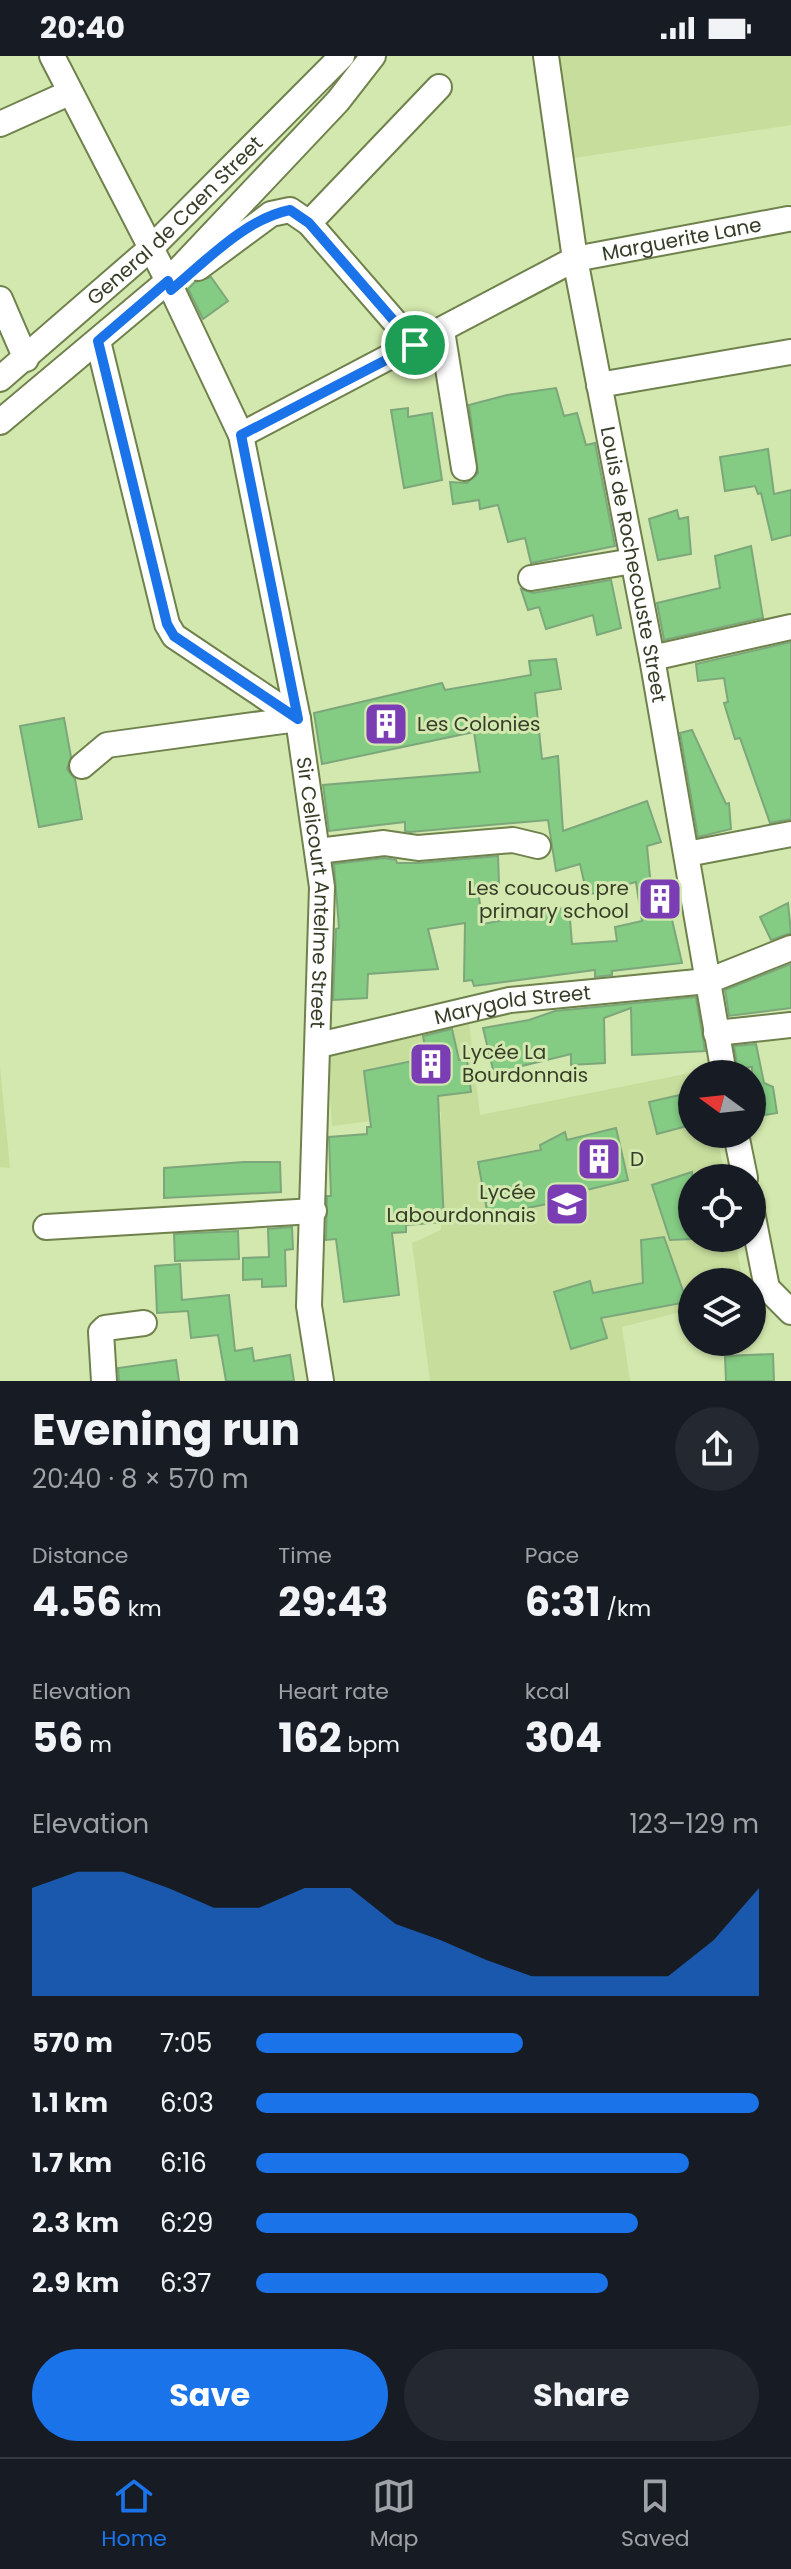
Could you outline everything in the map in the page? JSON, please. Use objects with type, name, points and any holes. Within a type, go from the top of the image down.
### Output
[{"type":"street","name":"Sir Celicourt Antelme Street","points":[[52,56],[170,286],[241,435],[298,719],[322,887],[309,1306],[321,1381]]},
{"type":"street","name":"General de Caen Street","points":[[0,422],[170,286],[338,101],[373,56]]},
{"type":"street","name":"Louis de Rochecouste Street","points":[[546,56],[575,259],[652,658],[721,1060]]},
{"type":"street","name":"General de Caen Street","points":[[0,379],[151,248],[331,61]]},
{"type":"street","points":[[309,223],[439,87]]},
{"type":"street","points":[[0,124],[69,93]]},
{"type":"street","points":[[170,286],[271,214],[290,210],[309,223],[415,345]]},
{"type":"street","name":"Marguerite Lane","points":[[241,435],[575,259],[788,219]]},
{"type":"street","points":[[0,299],[26,359]]},
{"type":"street","points":[[442,331],[464,468]]},
{"type":"street","points":[[98,341],[167,624],[174,636],[298,719]]},
{"type":"street","points":[[599,385],[790,352]]},
{"type":"street","points":[[531,578],[633,561]]},
{"type":"street","points":[[652,658],[791,627]]},
{"type":"street","points":[[82,766],[107,745],[298,719]]},
{"type":"street","points":[[687,854],[791,834]]},
{"type":"street","points":[[318,851],[384,843],[418,848],[513,840],[538,846]]},
{"type":"street","name":"Marygold Street","points":[[319,1045],[510,1000],[708,981],[791,948]]},
{"type":"street","points":[[716,1033],[791,1025]]},
{"type":"street","points":[[46,1227],[314,1211]]},
{"type":"street","points":[[760,1252],[767,1288],[791,1312]]},
{"type":"street","points":[[104,1381],[101,1332],[105,1328],[144,1323]]},
{"type":"shaded area","points":[[547,56],[791,56],[791,125],[561,160]]},
{"type":"shaded area","name":"Lycée Labourdonnais","points":[[468,1014],[480,1115],[678,1075],[678,1148],[720,1148],[722,1164],[678,1164],[678,1252],[738,1252],[740,1268],[678,1268],[678,1313],[622,1327],[630,1381],[430,1381],[412,1243],[441,1230],[441,1112],[332,1126],[327,1047]]},
{"type":"shaded area","points":[[0,1067],[10,1168],[0,1167]]},
{"type":"building","points":[[211,277],[228,301],[203,319],[188,289],[195,282]]},
{"type":"building","points":[[556,388],[564,416],[577,413],[586,445],[595,443],[615,546],[531,563],[525,538],[508,542],[498,505],[480,509],[479,500],[453,504],[450,482],[467,483],[478,473],[469,405],[507,395]]},
{"type":"building","points":[[408,408],[408,417],[432,413],[442,480],[404,488],[391,410]]},
{"type":"building","points":[[768,449],[774,494],[791,490],[791,535],[772,540],[761,493],[758,494],[755,486],[725,491],[720,457]]},
{"type":"building","points":[[677,510],[679,519],[688,517],[691,554],[658,560],[649,519]]},
{"type":"building","points":[[751,546],[763,618],[664,640],[657,603],[720,588],[715,556]]},
{"type":"building","points":[[611,580],[621,628],[597,635],[593,615],[546,629],[539,607],[528,610],[521,589],[533,593]]},
{"type":"building","points":[[791,642],[791,819],[770,823],[740,738],[735,739],[724,703],[728,702],[724,678],[698,681],[696,664]]},
{"type":"building","points":[[556,659],[561,689],[535,693],[542,759],[558,756],[563,831],[647,801],[661,842],[647,846],[651,887],[676,883],[680,909],[670,911],[682,963],[612,971],[612,975],[595,977],[595,970],[474,986],[472,980],[464,981],[465,923],[428,929],[438,969],[368,974],[367,998],[333,1000],[336,929],[339,928],[334,864],[384,858],[396,860],[397,863],[419,863],[498,856],[499,883],[477,884],[483,924],[569,907],[572,944],[617,941],[615,927],[642,921],[636,882],[587,895],[580,864],[556,871],[548,820],[410,832],[405,831],[405,822],[329,831],[323,785],[480,772],[474,732],[322,764],[314,713],[442,683],[445,690],[531,675],[529,661]]},
{"type":"building","points":[[64,718],[71,757],[67,769],[75,779],[82,819],[39,827],[20,726]]},
{"type":"building","points":[[692,730],[726,804],[729,803],[731,829],[698,837],[680,733]]},
{"type":"building","points":[[788,903],[791,933],[771,940],[760,917]]},
{"type":"building","points":[[791,964],[791,1008],[729,1016],[725,990]]},
{"type":"building","points":[[696,997],[705,1051],[632,1055],[631,1008],[604,1018],[605,1063],[571,1065],[571,1054],[522,1066],[495,1078],[483,1028],[529,1020],[555,1011]]},
{"type":"building","points":[[452,1029],[459,1060],[467,1060],[471,1092],[438,1096],[444,1222],[406,1225],[406,1232],[392,1233],[399,1295],[344,1302],[336,1239],[326,1240],[327,1196],[331,1196],[329,1137],[367,1134],[367,1127],[371,1127],[364,1071],[427,1058],[423,1036]]},
{"type":"building","points":[[756,1044],[759,1060],[736,1060],[734,1046]]},
{"type":"building","points":[[766,1084],[773,1087],[777,1113],[766,1115]]},
{"type":"building","points":[[678,1095],[678,1128],[657,1134],[649,1102]]},
{"type":"building","points":[[616,1128],[628,1180],[578,1192],[581,1206],[554,1212],[552,1203],[488,1216],[478,1162],[541,1150],[540,1145],[565,1132],[567,1140]]},
{"type":"building","points":[[280,1162],[281,1192],[164,1198],[164,1168]]},
{"type":"building","points":[[678,1177],[678,1240],[670,1240],[652,1185]]},
{"type":"building","points":[[292,1227],[293,1249],[285,1250],[286,1286],[262,1287],[262,1279],[243,1280],[243,1258],[269,1257],[268,1229]]},
{"type":"building","points":[[238,1231],[239,1259],[175,1261],[174,1234]]},
{"type":"building","points":[[664,1237],[678,1277],[678,1304],[601,1318],[607,1338],[571,1349],[554,1292],[590,1281],[593,1293],[643,1283],[641,1240]]},
{"type":"building","points":[[180,1264],[182,1300],[229,1295],[235,1351],[252,1348],[254,1361],[290,1355],[294,1381],[226,1381],[218,1335],[191,1338],[188,1311],[157,1313],[155,1266]]},
{"type":"building","points":[[773,1354],[774,1381],[726,1381],[725,1356]]},
{"type":"building","points":[[176,1360],[179,1381],[119,1381],[118,1368]]},
{"type":"place","name":"Les Colonies","points":[[386,724]]},
{"type":"place","name":"Les coucous pre primary school","points":[[660,899]]},
{"type":"place","name":"Lycée La Bourdonnais","points":[[431,1064]]},
{"type":"place","name":"D","points":[[599,1159]]},
{"type":"place","name":"Lycée Labourdonnais","points":[[567,1204]]},
{"type":"route","points":[[290,210],[309,223],[415,345],[241,435],[298,719],[174,636],[167,624],[98,341],[168,281],[171,290],[235,238],[271,214],[290,210]]}]
